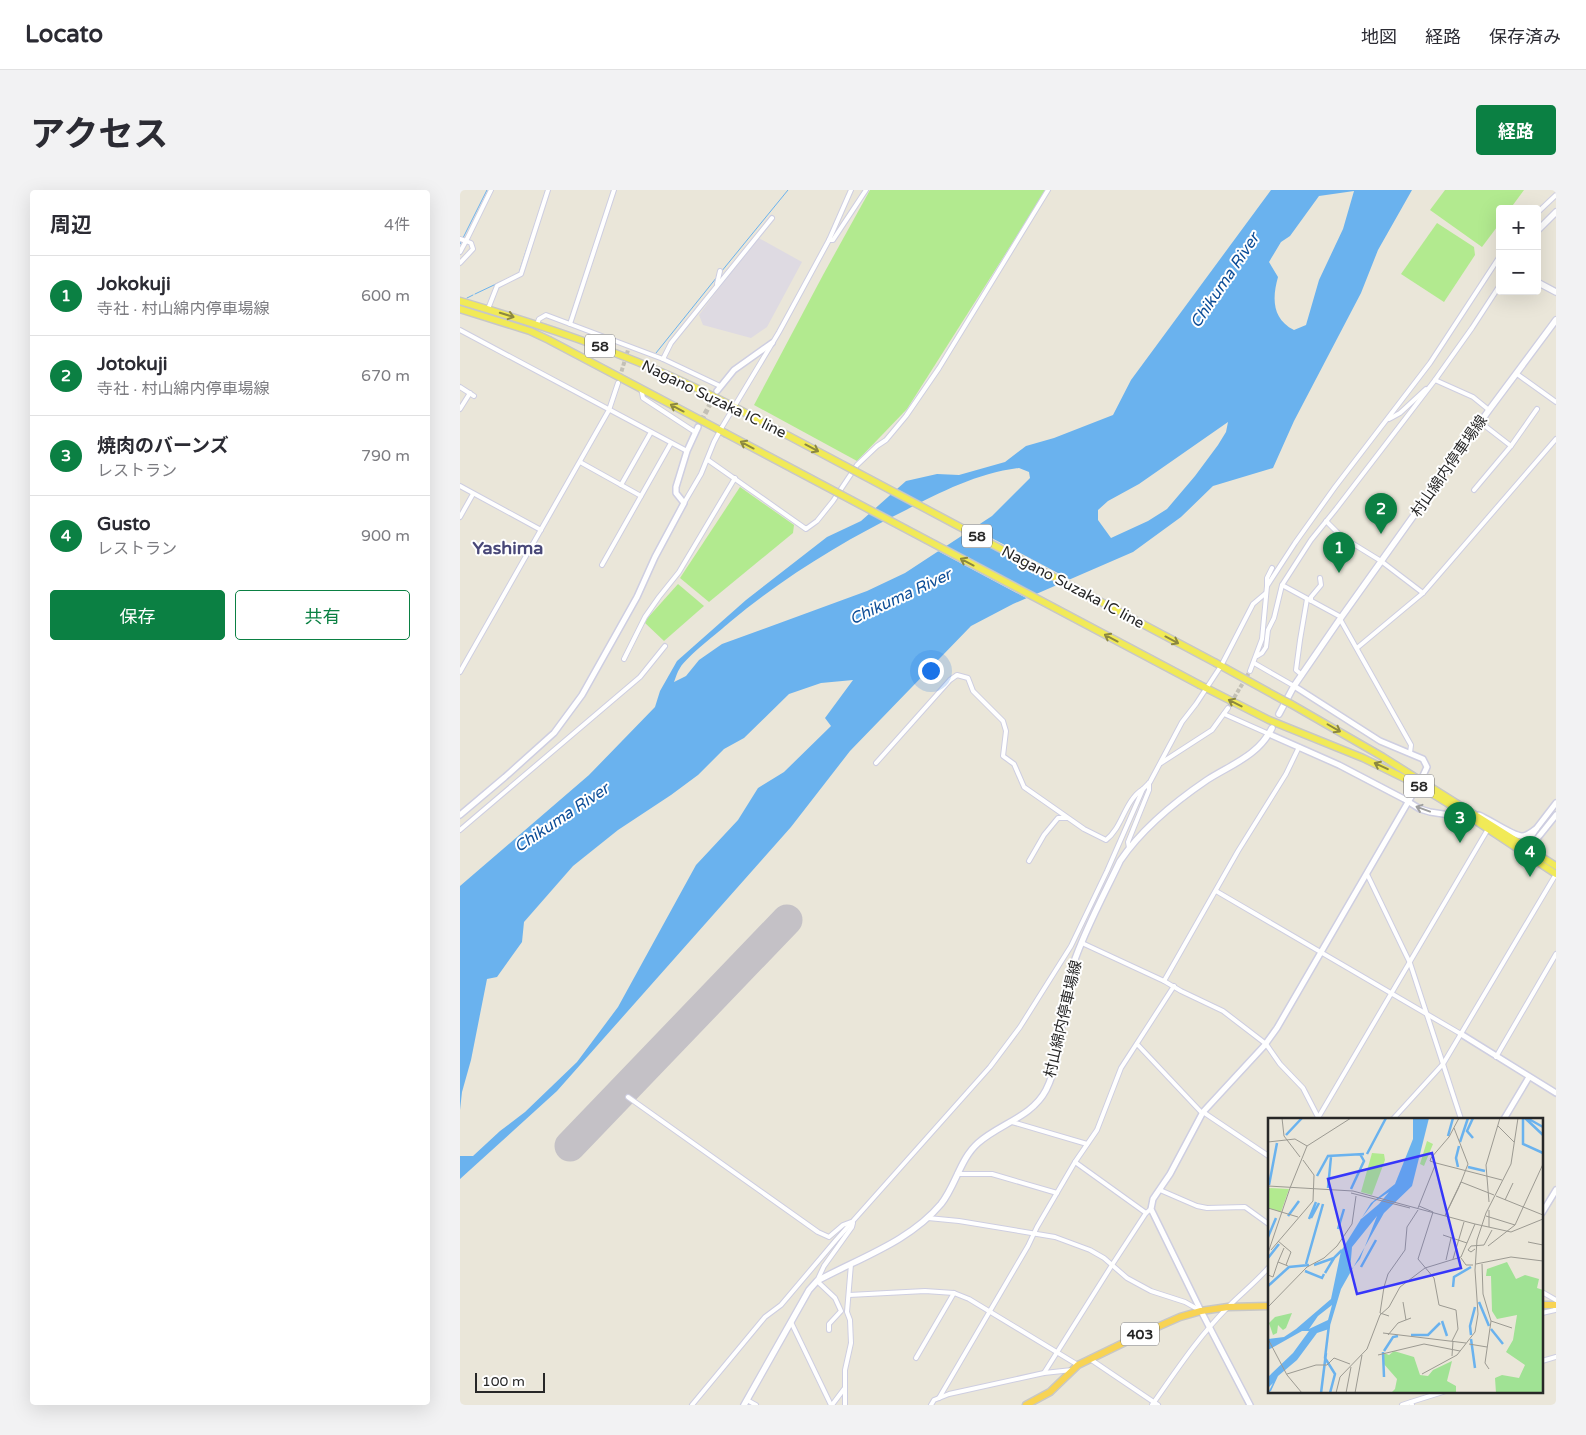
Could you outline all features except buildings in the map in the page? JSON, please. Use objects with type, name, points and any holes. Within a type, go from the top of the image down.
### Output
[{"type":"highway","name":"403","points":[[1026,1405],[1050,1392],[1075,1368],[1090,1359],[1180,1317],[1201,1311],[1228,1307],[1268,1306]]},
{"type":"main road","points":[[1541,227],[1556,212]]},
{"type":"main road","points":[[1541,284],[1556,292]]},
{"type":"main road","name":"Nagano Suzaka IC line","points":[[460,301],[592,343],[672,376],[736,408],[1332,726],[1419,783],[1526,849],[1556,874]]},
{"type":"main road","name":"Nagano Suzaka IC line","points":[[460,309],[530,331],[1204,687],[1269,720],[1364,758],[1419,783]]},
{"type":"main road","name":"村山綿内停車場線","points":[[1279,714],[1294,686],[1381,561],[1480,422],[1556,320]]},
{"type":"main road","name":"村山綿内停車場線","points":[[746,1402],[809,1290],[817,1281],[851,1262],[885,1247],[928,1218],[942,1202],[972,1148],[982,1139],[1012,1122],[1037,1102],[1045,1092],[1057,1052],[1072,966],[1120,861],[1129,848],[1157,820],[1207,781],[1253,753],[1270,731]]},
{"type":"main road","name":"Nagano Suzaka IC line","points":[[1472,815],[1488,829],[1556,866]]},
{"type":"street","points":[[460,252],[463,240],[491,190]]},
{"type":"street","points":[[488,309],[498,286],[521,274],[548,190]]},
{"type":"street","points":[[570,324],[614,190]]},
{"type":"street","points":[[460,816],[554,733],[582,695],[637,597],[655,557],[722,432],[829,240],[851,190]]},
{"type":"street","points":[[829,240],[833,240],[866,190]]},
{"type":"street","points":[[708,460],[806,529],[817,521],[857,465],[886,440],[906,416],[939,368],[1048,190]]},
{"type":"street","points":[[1541,209],[1556,195]]},
{"type":"street","points":[[663,359],[671,343],[772,218]]},
{"type":"street","points":[[460,264],[473,249],[471,243],[463,240]]},
{"type":"street","points":[[1267,586],[1330,494],[1430,363],[1496,262]]},
{"type":"street","points":[[716,286],[720,271]]},
{"type":"street","points":[[1257,656],[1266,647],[1268,630],[1274,618],[1282,584],[1311,540],[1435,380],[1496,291]]},
{"type":"street","points":[[537,324],[539,319],[546,315],[663,359],[718,389],[734,370],[772,343]]},
{"type":"street","points":[[460,330],[687,451]]},
{"type":"street","points":[[1516,374],[1556,402]]},
{"type":"street","points":[[1435,380],[1473,397],[1489,410]]},
{"type":"street","points":[[460,672],[609,410],[618,383]]},
{"type":"street","points":[[1387,420],[1400,413],[1431,385]]},
{"type":"street","points":[[460,387],[472,394],[460,409]]},
{"type":"street","points":[[641,388],[643,398],[696,430],[687,451],[676,487],[676,493],[684,503]]},
{"type":"street","points":[[1474,490],[1511,446],[1537,409]]},
{"type":"street","points":[[1480,422],[1511,446]]},
{"type":"street","points":[[621,485],[650,432]]},
{"type":"street","points":[[1357,648],[1423,593],[1556,439]]},
{"type":"street","points":[[602,565],[671,443]]},
{"type":"street","points":[[580,462],[641,496]]},
{"type":"street","points":[[624,660],[645,617],[679,572],[735,478]]},
{"type":"street","points":[[460,486],[541,530]]},
{"type":"street","points":[[460,517],[474,494]]},
{"type":"street","points":[[1326,521],[1342,537],[1381,561],[1423,593]]},
{"type":"street","points":[[1250,671],[1262,639],[1267,578],[1272,568]]},
{"type":"street","points":[[1302,675],[1296,670],[1300,640],[1309,600],[1321,585],[1320,578]]},
{"type":"street","points":[[1282,584],[1341,618],[1411,745],[1410,753]]},
{"type":"street","points":[[876,764],[950,680],[957,675],[968,678],[973,691],[1003,720],[1006,731],[1003,756],[1014,764],[1024,787],[1084,829],[1106,840],[1113,835],[1134,795],[1149,783],[1182,722],[1219,665],[1254,604],[1266,593]]},
{"type":"street","points":[[460,830],[640,676],[665,646]]},
{"type":"street","points":[[1250,1405],[1151,1209],[1153,1199],[1160,1190],[1202,1113],[1266,1044],[1277,1028],[1426,773],[1427,764],[1421,757],[1380,741],[1254,663]]},
{"type":"street","points":[[1160,764],[1212,730],[1228,708]]},
{"type":"street","points":[[1224,714],[1270,731],[1299,748],[1339,765],[1425,811],[1472,815],[1491,820],[1519,836],[1528,835],[1536,829]]},
{"type":"street","points":[[1164,980],[1238,851],[1286,774],[1299,748]]},
{"type":"street","points":[[1129,848],[1128,842],[1149,790],[1149,783]]},
{"type":"street","points":[[692,1405],[765,1317],[781,1305],[990,1067],[1038,1000],[1071,946],[1143,789]]},
{"type":"street","points":[[1526,849],[1536,829],[1556,803]]},
{"type":"street","points":[[1526,849],[1556,815]]},
{"type":"street","points":[[1029,861],[1044,834],[1058,818],[1071,819]]},
{"type":"street","points":[[1318,1118],[1488,829]]},
{"type":"street","points":[[1367,874],[1410,963],[1461,1118]]},
{"type":"street","points":[[1394,1118],[1443,1064],[1556,874]]},
{"type":"street","points":[[1216,891],[1461,1034],[1528,1078],[1556,1093]]},
{"type":"street","points":[[1082,943],[1164,980],[1222,1011],[1266,1044],[1280,1064],[1303,1088],[1318,1118]]},
{"type":"street","points":[[1496,1057],[1556,954]]},
{"type":"street","points":[[939,1398],[1075,1162],[1097,1130],[1116,1076],[1174,986]]},
{"type":"street","points":[[1137,1044],[1202,1113],[1268,1156]]},
{"type":"street","points":[[1505,1118],[1528,1078]]},
{"type":"street","points":[[628,1097],[818,1232],[829,1236],[843,1225],[853,1221]]},
{"type":"street","points":[[1012,1122],[1087,1144]]},
{"type":"street","points":[[1075,1162],[1146,1213]]},
{"type":"street","points":[[957,1174],[992,1174],[1057,1193]]},
{"type":"street","points":[[1160,1190],[1196,1206],[1207,1208],[1245,1207],[1268,1224]]},
{"type":"street","points":[[1544,1210],[1556,1190]]},
{"type":"street","points":[[1044,1373],[1112,1265],[1146,1213],[1151,1209]]},
{"type":"street","points":[[928,1218],[960,1221],[1056,1237],[1090,1250],[1112,1265],[1120,1274],[1150,1291],[1185,1302],[1201,1311]]},
{"type":"street","points":[[829,1330],[829,1324],[841,1311],[835,1298],[817,1281],[824,1266],[852,1228],[853,1221]]},
{"type":"street","points":[[845,1405],[845,1370],[851,1344],[850,1320],[847,1312],[851,1262]]},
{"type":"street","points":[[1090,1359],[1155,1404],[1190,1351],[1228,1307],[1268,1268]]},
{"type":"street","points":[[849,1295],[904,1291],[954,1293],[970,1299],[1058,1353],[1075,1368]]},
{"type":"street","points":[[916,1358],[954,1293]]},
{"type":"street","points":[[1544,1293],[1556,1300]]},
{"type":"street","points":[[1544,1313],[1555,1310],[1556,1305]]},
{"type":"street","points":[[791,1322],[832,1405],[845,1387]]},
{"type":"street","points":[[1544,1361],[1556,1357]]},
{"type":"street","points":[[931,1405],[934,1400],[939,1398],[1044,1373],[1075,1368]]},
{"type":"street","points":[[1402,1405],[1411,1404],[1443,1392]]},
{"type":"street","points":[[746,1402],[756,1405]]},
{"type":"shaded area","points":[[757,237],[802,262],[767,327],[751,338],[703,325],[699,315]]},
{"type":"green space","points":[[870,190],[1046,190],[907,409],[857,461],[754,405]]},
{"type":"green space","points":[[1445,190],[1524,190],[1513,205],[1496,205],[1496,228],[1482,247],[1430,210]]},
{"type":"green space","points":[[1437,223],[1474,247],[1475,255],[1444,302],[1401,274]]},
{"type":"green space","points":[[740,487],[794,525],[793,533],[709,602],[680,578]]},
{"type":"green space","points":[[678,584],[704,606],[664,641],[644,622]]},
{"type":"water","name":"Chikuma River","points":[[1271,190],[1412,190],[1378,250],[1361,293],[1294,421],[1273,468],[1213,486],[1181,517],[1133,552],[1013,604],[971,626],[850,751],[791,827],[557,1091],[460,1179],[460,1156],[473,1156],[500,1131],[525,1112],[577,1062],[618,1007],[696,865],[738,820],[758,788],[784,772],[831,726],[825,718],[853,680],[821,683],[789,694],[744,738],[724,749],[698,775],[618,830],[573,866],[524,922],[522,942],[497,977],[487,979],[471,1060],[462,1092],[460,1110],[460,886],[589,775],[655,707],[660,691],[677,661],[746,600],[827,537],[861,521],[906,481],[937,474],[959,475],[1005,462],[1026,446],[1054,438],[1113,415],[1131,380]],"holes":[[[1354,191],[1343,229],[1319,280],[1306,325],[1294,330],[1281,320],[1278,314],[1275,300],[1278,277],[1269,262],[1281,242],[1290,236],[1319,196]],[[1228,422],[1226,432],[1218,445],[1167,509],[1148,521],[1111,538],[1098,520],[1098,510],[1108,501],[1139,484]],[[1019,468],[1029,472],[1030,478],[992,516],[905,573],[867,591],[722,644],[699,660],[686,676],[674,682],[678,671],[684,663],[703,644],[750,606],[793,575],[860,534],[933,497],[960,484]]]},
{"type":"pier","points":[[971,527],[1071,580],[1062,584],[963,532]]},
{"type":"pier","points":[[942,546],[1036,596],[1028,599],[936,550]]},
{"type":"waterway","points":[[460,244],[487,190]]},
{"type":"waterway","points":[[528,246],[546,190]]},
{"type":"waterway","points":[[721,272],[788,190]]},
{"type":"waterway","points":[[519,273],[527,248]]},
{"type":"waterway","points":[[475,294],[513,276]]},
{"type":"waterway","points":[[656,353],[717,277]]},
{"type":"waterway","points":[[467,298],[473,295]]},
{"type":"runway","points":[[570,1146],[787,920]]},
{"type":"tunnel","points":[[618,383],[628,350]]},
{"type":"tunnel","points":[[698,427],[717,391]]},
{"type":"tunnel","points":[[1228,708],[1250,671]]},
{"type":"place","name":"Jotokuji","points":[[1381,534]]},
{"type":"place","name":"Jokokuji","points":[[1339,573]]},
{"type":"place","name":"焼肉のバーンズ","points":[[1460,843]]},
{"type":"place","name":"Gusto","points":[[1530,877]]},
{"type":"district","name":"Yashima","points":[[508,548]]}]
